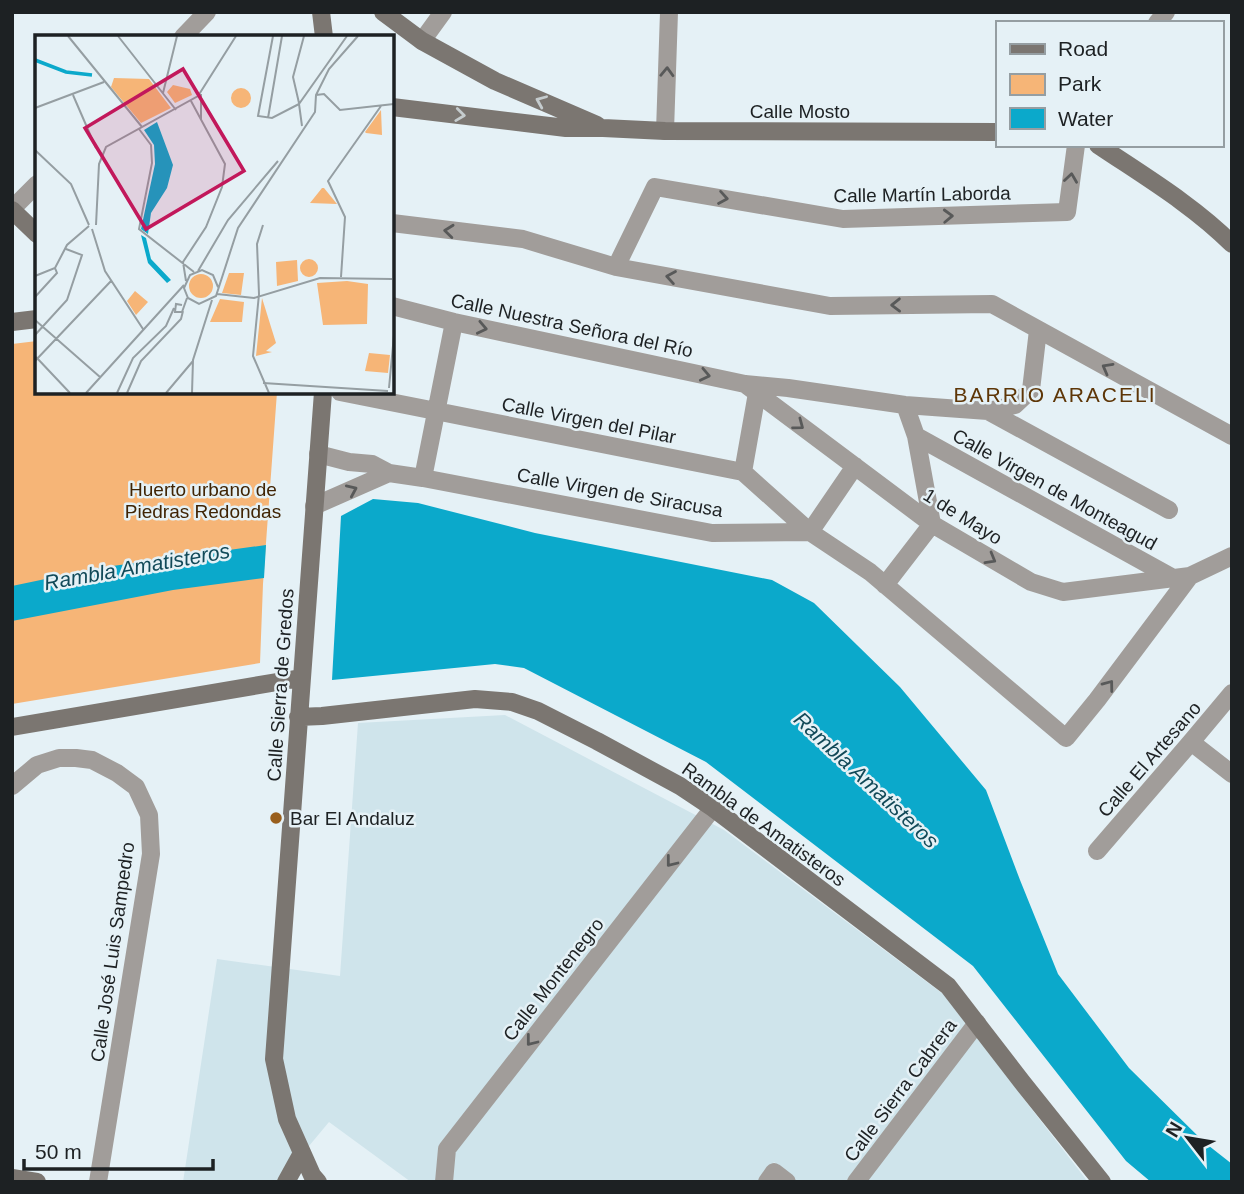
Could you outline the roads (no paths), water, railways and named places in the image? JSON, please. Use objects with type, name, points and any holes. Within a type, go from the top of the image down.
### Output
[{"type":"street","points":[[185,35],[207,12]]},
{"type":"street","points":[[321,12],[324,35]]},
{"type":"street","name":"Calle Mosto","points":[[383,12],[422,41],[495,81],[603,128]]},
{"type":"street","points":[[422,41],[443,12]]},
{"type":"street","points":[[665,131],[669,12]]},
{"type":"street","name":"Calle Mosto","points":[[394,107],[566,128],[996,132]]},
{"type":"street","name":"Calle Martín Laborda","points":[[616,267],[655,187],[843,219],[1067,212],[1076,147]]},
{"type":"street","points":[[1101,147],[1168,192],[1216,228],[1232,244]]},
{"type":"street","points":[[35,186],[12,209],[35,232]]},
{"type":"street","points":[[394,223],[523,239],[616,267],[831,306],[992,304],[1232,436]]},
{"type":"street","name":"Calle Nuestra Señora del Río","points":[[394,307],[751,388],[788,388],[905,405],[988,411]]},
{"type":"street","points":[[12,322],[35,320]]},
{"type":"street","points":[[423,478],[454,322]]},
{"type":"street","points":[[988,411],[1015,405],[1031,390],[1038,330]]},
{"type":"street","points":[[751,388],[743,472],[810,532],[870,572],[1066,738],[1097,700],[1182,577],[1232,556]]},
{"type":"street","name":"1 de Mayo","points":[[751,388],[932,524],[1031,582],[1062,592],[1182,577]]},
{"type":"street","name":"Calle Sierra de Gredos","points":[[318,1182],[312,1175],[287,1119],[274,1059],[323,394]]},
{"type":"street","name":"Calle Virgen del Pilar","points":[[350,394],[743,472]]},
{"type":"street","points":[[886,585],[932,524],[916,436],[905,405]]},
{"type":"street","points":[[988,411],[1169,510]]},
{"type":"street","name":"Calle Virgen de Monteagud","points":[[916,436],[1182,577]]},
{"type":"street","name":"Calle Virgen de Siracusa","points":[[318,454],[349,463],[372,464],[389,473],[712,533],[810,532]]},
{"type":"street","points":[[810,532],[855,466]]},
{"type":"street","points":[[314,506],[389,473]]},
{"type":"street","points":[[12,727],[302,678]]},
{"type":"street","name":"Calle El Artesano","points":[[1097,851],[1232,693]]},
{"type":"street","name":"Rambla de Amatisteros","points":[[298,717],[475,699],[512,702],[538,711],[680,786],[941,979],[1102,1182]]},
{"type":"street","points":[[1191,742],[1232,774]]},
{"type":"street","name":"Calle José Luis Sampedro","points":[[12,786],[37,765],[59,758],[92,760],[136,787],[149,815],[151,854],[98,1182]]},
{"type":"street","name":"Calle Montenegro","points":[[444,1182],[447,1149],[713,808]]},
{"type":"street","name":"Calle Sierra Cabrera","points":[[856,1182],[977,1023]]},
{"type":"street","points":[[286,1182],[302,1153]]},
{"type":"street","points":[[767,1182],[774,1172],[787,1182]]},
{"type":"street","points":[[12,1178],[37,1182]]},
{"type":"water","name":"Rambla Amatisteros","points":[[373,499],[418,503],[535,533],[772,580],[814,603],[900,687],[986,790],[1058,974],[1129,1068],[1204,1142],[1232,1164],[1232,1182],[1151,1182],[1126,1161],[973,966],[706,762],[524,668],[495,664],[332,680],[341,516]]},
{"type":"water","name":"Rambla Amatisteros","points":[[266,545],[264,578],[173,590],[12,621],[12,586],[98,568]]},
{"type":"place","name":"Bar El Andaluz","points":[[276,818]]},
{"type":"district","name":"BARRIO ARACELI","points":[[1055,395]]},
{"type":"park label","name":"Huerto urbano de Piedras Redondas","points":[[203,500]]}]
